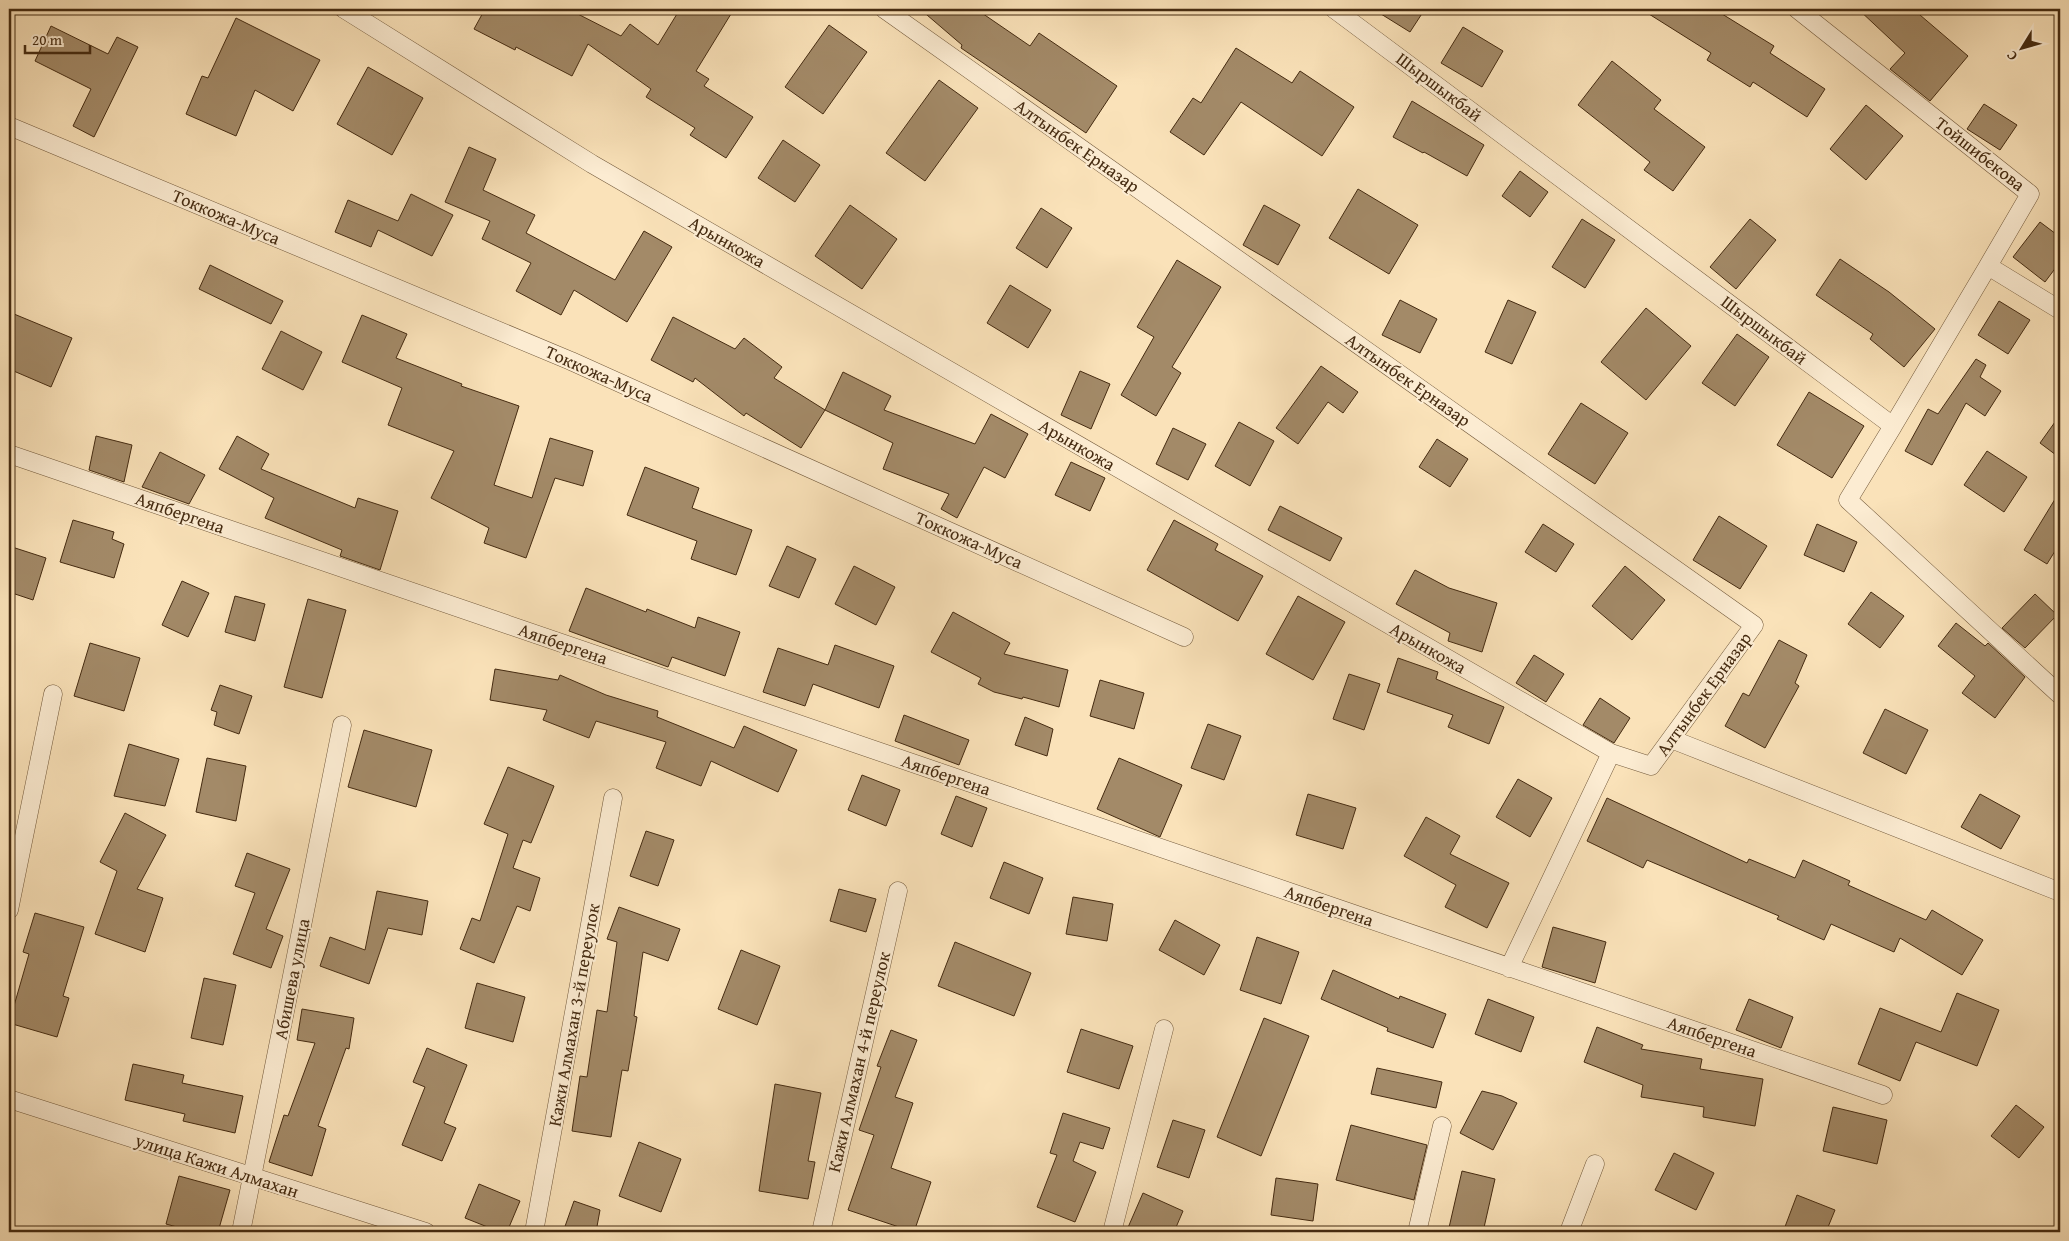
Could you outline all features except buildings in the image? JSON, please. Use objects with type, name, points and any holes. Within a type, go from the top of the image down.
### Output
[{"type":"street","name":"Арынкожа","points":[[344,9],[592,164],[1610,753]]},
{"type":"street","name":"Алтынбек Ерназар","points":[[884,9],[1754,625],[1651,766],[1610,753]]},
{"type":"street","name":"Шыршыкбай","points":[[1334,9],[1893,426]]},
{"type":"street","name":"Тойшибекова","points":[[1797,9],[2030,194],[1988,266]]},
{"type":"street","name":"Токкожа-Муса","points":[[9,126],[571,361],[1184,636]]},
{"type":"street","points":[[2060,310],[1988,266],[1848,500],[2060,695]]},
{"type":"street","name":"Аяпбергена","points":[[9,454],[1884,1095]]},
{"type":"street","points":[[9,910],[54,694]]},
{"type":"street","name":"Абишева улица","points":[[241,1232],[342,725]]},
{"type":"street","points":[[1671,739],[2060,892]]},
{"type":"street","points":[[1509,968],[1610,753]]},
{"type":"street","name":"Кажи Алмахан 3-й переулок","points":[[534,1232],[613,798]]},
{"type":"street","name":"Кажи Алмахан 4-й переулок","points":[[821,1232],[898,892]]},
{"type":"street","points":[[1112,1232],[1164,1029]]},
{"type":"street","name":"улица Кажи Алмахан","points":[[9,1100],[426,1232]]},
{"type":"street","points":[[1417,1232],[1442,1126]]},
{"type":"street","points":[[1569,1232],[1595,1164]]}]
